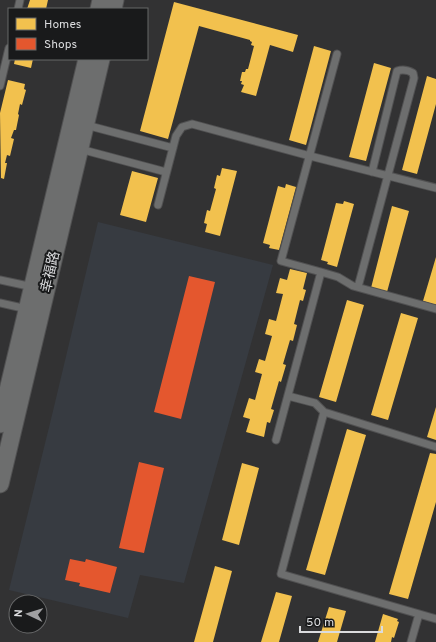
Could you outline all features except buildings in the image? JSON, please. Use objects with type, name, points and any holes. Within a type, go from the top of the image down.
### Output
[{"type":"street","name":"幸福路","points":[[0,424],[87,60]]},
{"type":"street","name":"幸福路","points":[[0,484],[101,60]]},
{"type":"lane","points":[[0,86],[2,71],[8,51]]},
{"type":"lane","points":[[337,54],[282,261],[338,277],[353,286],[436,309]]},
{"type":"lane","points":[[358,287],[414,78],[413,73],[408,70],[398,71],[372,172]]},
{"type":"lane","points":[[158,206],[176,136],[182,127],[192,124],[436,188]]},
{"type":"lane","points":[[86,125],[173,148]]},
{"type":"lane","points":[[80,149],[166,172]]},
{"type":"lane","points":[[276,440],[321,272]]},
{"type":"lane","points":[[0,280],[32,287]]},
{"type":"lane","points":[[0,303],[27,309]]},
{"type":"lane","points":[[288,396],[315,403],[324,412],[436,447]]},
{"type":"lane","points":[[324,412],[281,574],[436,619]]},
{"type":"lane","points":[[411,642],[419,614]]},
{"type":"shaded area","points":[[98,222],[273,265],[184,583],[140,575],[128,618],[48,599],[48,594],[26,594],[9,590]]}]
